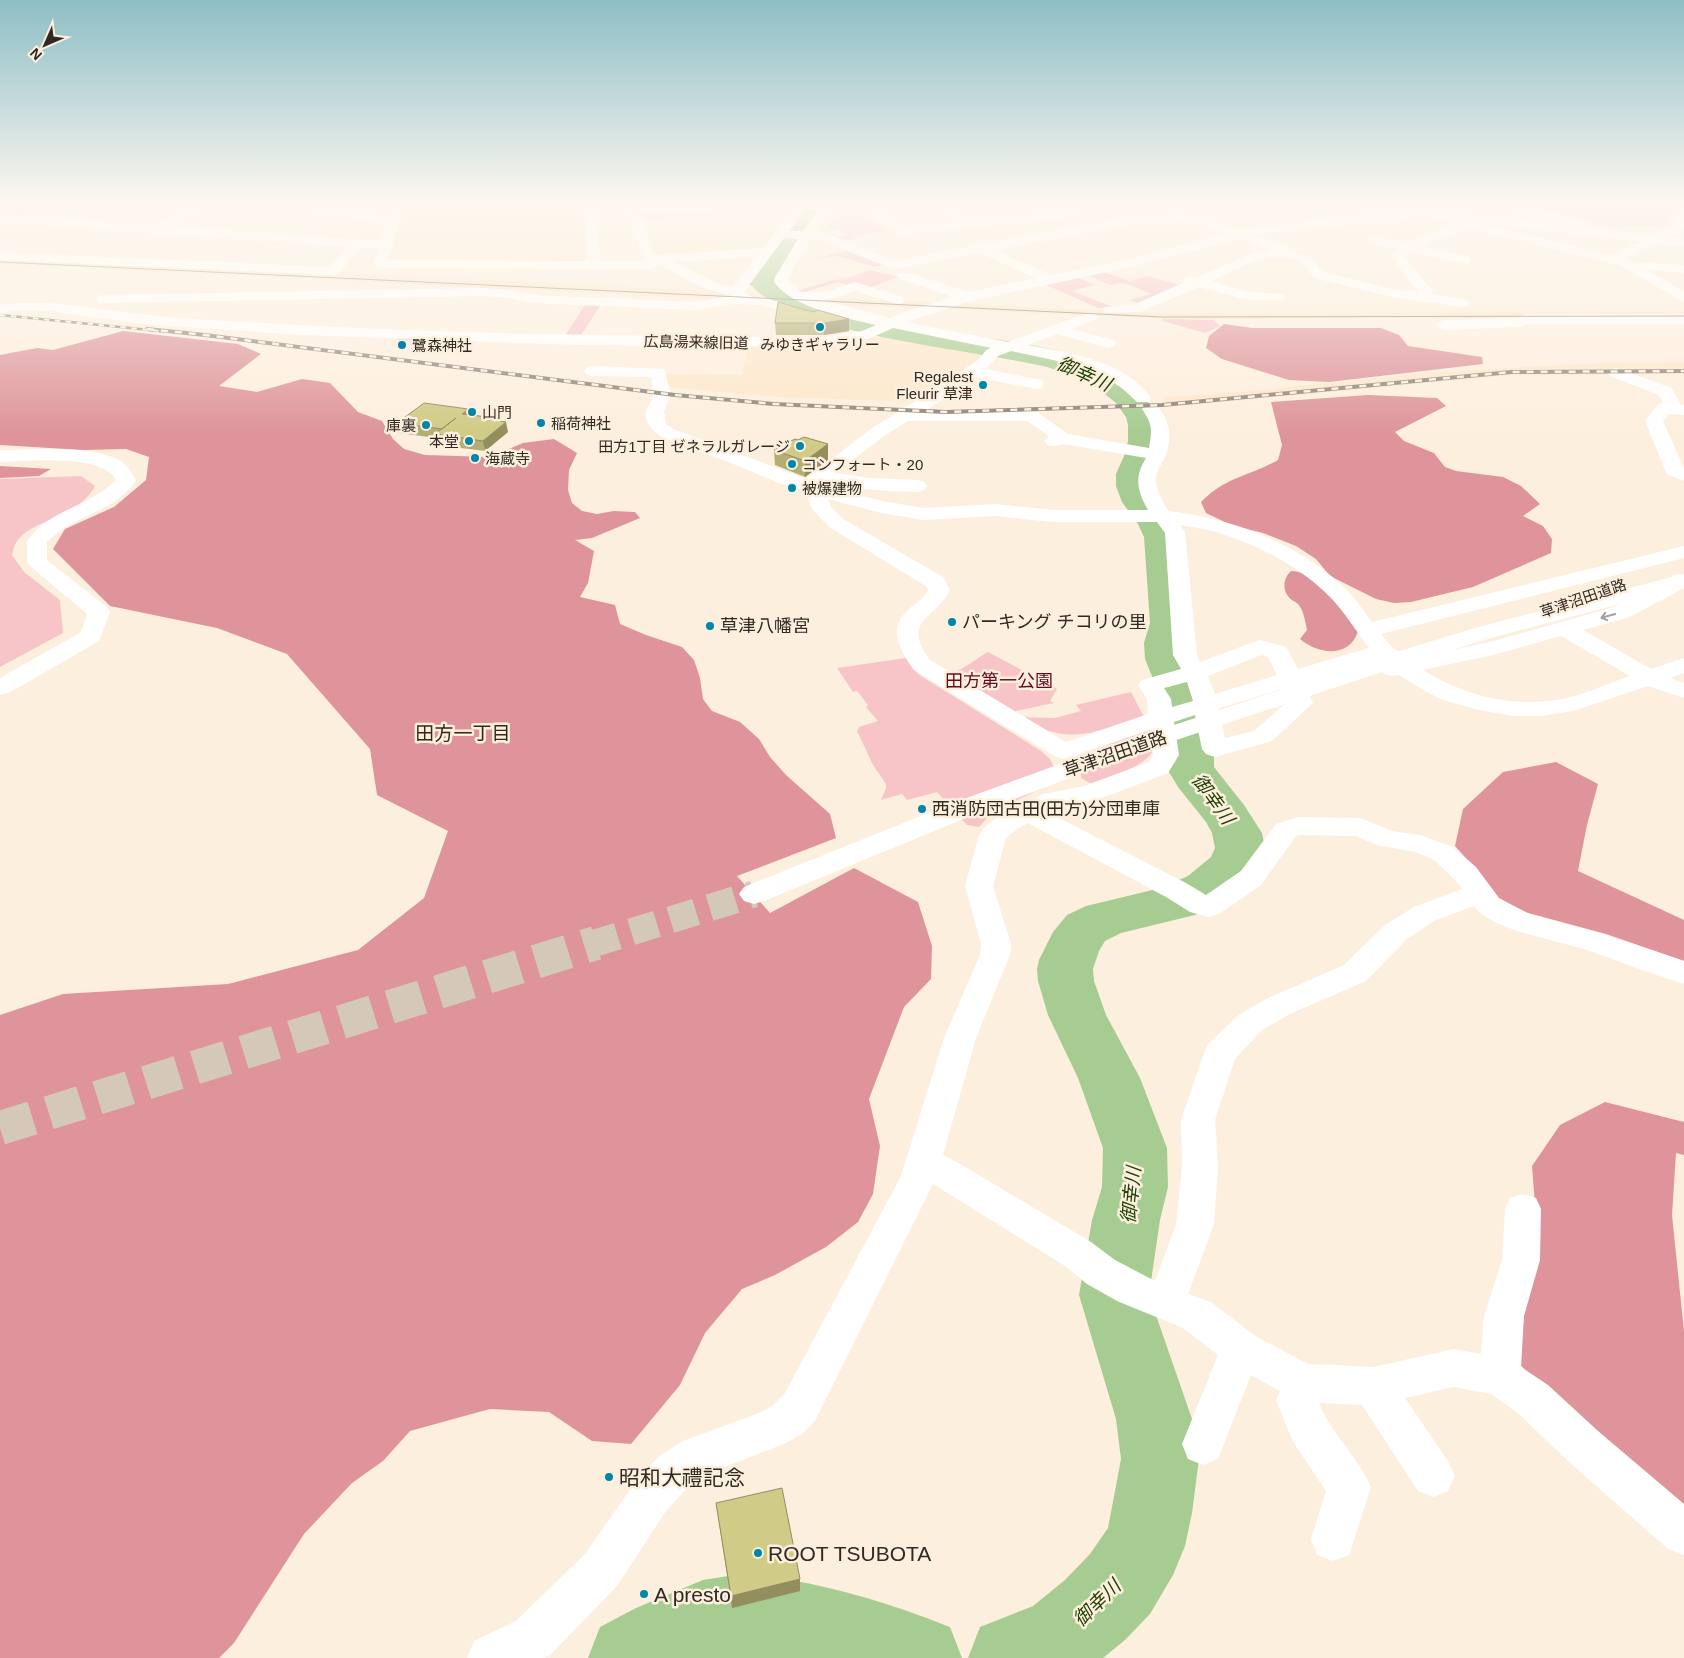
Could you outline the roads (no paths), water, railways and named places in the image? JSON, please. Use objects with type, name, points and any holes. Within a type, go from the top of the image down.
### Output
[{"type":"main road","points":[[697,279],[726,292],[783,309],[999,351],[1062,356],[1090,365],[1126,382],[1147,403],[1161,424],[1147,453],[1150,466],[1146,481],[1154,516],[1175,532],[1185,655],[1192,674],[1202,688],[1215,749],[1263,736],[1300,703],[1278,652],[1259,647],[1192,674],[1149,679],[1159,699],[1166,756],[1159,766],[1090,793],[1041,806]]},
{"type":"main road","points":[[3,306],[190,298],[484,292],[510,294],[532,299],[694,306],[734,300],[744,296],[753,279]]},
{"type":"main road","points":[[780,279],[785,288],[805,301],[881,328],[999,351]]},
{"type":"main road","points":[[869,290],[889,279]]},
{"type":"main road","points":[[908,279],[968,297]]},
{"type":"main road","points":[[1189,279],[1247,296],[1278,297]]},
{"type":"main road","points":[[1110,310],[1135,309],[1203,279]]},
{"type":"main road","points":[[1336,279],[1383,291],[1429,292],[1462,303]]},
{"type":"main road","points":[[1418,279],[1429,292]]},
{"type":"main road","points":[[1654,279],[1684,298]]},
{"type":"main road","name":"広島湯来線旧道","points":[[3,306],[49,307],[248,328],[614,340],[805,343],[845,339],[968,297],[1051,280]]},
{"type":"main road","points":[[190,298],[207,283]]},
{"type":"main road","points":[[794,294],[827,296],[855,286],[898,300]]},
{"type":"main road","points":[[816,484],[878,432],[906,416],[999,351],[1090,317]]},
{"type":"main road","points":[[1444,325],[1520,322],[1525,319],[1684,318]]},
{"type":"main road","points":[[1059,330],[1108,343]]},
{"type":"main road","points":[[614,340],[592,371],[658,372],[662,390],[655,411],[657,426],[667,433],[738,459],[792,482],[917,486]]},
{"type":"main road","points":[[973,371],[1036,384]]},
{"type":"main road","points":[[1616,374],[1666,392],[1679,410]]},
{"type":"main road","points":[[1679,410],[1664,408],[1654,421],[1674,470],[1684,476]]},
{"type":"main road","points":[[906,416],[1031,416],[1058,440],[1147,453]]},
{"type":"main road","points":[[0,456],[93,458],[111,463],[118,468],[126,482],[119,490],[96,504],[54,525],[37,541],[36,562],[99,612],[91,636],[0,688]]},
{"type":"main road","points":[[816,484],[881,507],[924,514],[995,510],[1058,516],[1154,516],[1201,521],[1265,543],[1287,554],[1324,580],[1337,592],[1368,630],[1398,658],[1405,668],[1431,685],[1452,695],[1479,703],[1513,709],[1541,709],[1573,704],[1684,665]]},
{"type":"main road","points":[[491,1658],[539,1648],[601,1570],[650,1496],[673,1472],[698,1456],[771,1429],[787,1420],[800,1407],[919,1177],[960,1038],[995,955],[996,944],[979,886],[993,835],[998,828],[1041,806],[1071,785],[1070,763],[1063,750],[922,665],[913,654],[908,643],[908,626],[914,616],[935,598],[939,590],[935,582],[836,523],[822,510],[816,484]]},
{"type":"main road","points":[[1368,630],[1514,596],[1684,552]]},
{"type":"main road","name":"草津沼田道路","points":[[1482,633],[1684,564]]},
{"type":"main road","points":[[1063,750],[1148,722],[1327,668],[1494,648],[1622,612],[1684,580]]},
{"type":"main road","name":"草津沼田道路","points":[[754,894],[963,809],[1110,754],[1311,689],[1398,658],[1482,633],[1684,580]]},
{"type":"main road","points":[[1563,628],[1650,678],[1684,691]]},
{"type":"main road","points":[[1041,806],[1047,824],[1176,890],[1200,905],[1209,907],[1251,878],[1286,830],[1299,826],[1360,827],[1386,839],[1420,844],[1444,853],[1466,874],[1490,905],[1517,920],[1596,942],[1684,973]]},
{"type":"main road","points":[[1133,1288],[1195,1224],[1200,1167],[1198,1120],[1220,1053],[1251,1022],[1279,1006],[1355,973],[1396,932],[1424,914],[1480,893]]},
{"type":"main road","points":[[923,1162],[949,1175],[1133,1288],[1197,1315],[1241,1349],[1304,1383],[1373,1386],[1454,1368],[1500,1376],[1533,1399],[1583,1446],[1684,1533]]},
{"type":"main road","points":[[1500,1376],[1504,1316],[1521,1260],[1523,1208]]},
{"type":"main road","points":[[1203,1444],[1241,1349]]},
{"type":"main road","points":[[1304,1383],[1297,1400],[1308,1428],[1349,1487],[1333,1539]]},
{"type":"main road","points":[[1373,1386],[1433,1476]]},
{"type":"waterway","name":"御幸川","points":[[765,279],[763,283],[772,291],[792,303],[813,311],[938,339],[1057,360],[1083,369],[1107,381],[1127,396],[1144,420],[1144,441],[1141,456],[1133,477],[1134,486],[1140,502],[1160,529],[1163,537],[1170,623],[1165,643],[1166,659],[1180,691],[1191,756],[1190,767],[1195,777],[1227,816],[1237,833],[1240,848],[1233,866],[1207,888],[1176,902],[1105,919],[1086,928],[1073,946],[1067,960],[1065,969],[1066,981],[1077,1015],[1109,1078],[1135,1148],[1135,1187],[1126,1220],[1114,1295],[1154,1419],[1160,1459],[1152,1513],[1144,1546],[1120,1584],[1095,1610],[1063,1636],[1011,1658]]},
{"type":"waterway","name":"御幸川","points":[[631,1658],[684,1630],[703,1623],[728,1618],[783,1621],[840,1634],[919,1658]]},
{"type":"tunnel","points":[[592,944],[754,894]]},
{"type":"tunnel","points":[[0,1128],[596,943]]},
{"type":"tram line","points":[[367,279],[1162,317],[1684,316]]},
{"type":"railway","points":[[0,315],[160,331]]},
{"type":"railway","points":[[147,329],[675,395],[774,404],[946,412],[1162,405],[1511,372],[1684,371]]},
{"type":"place","name":"みゆきギャラリー","points":[[820,327]]},
{"type":"place","name":"鷺森神社","points":[[402,345]]},
{"type":"place","name":"Regalest Fleurir 草津","points":[[983,385]]},
{"type":"place","name":"山門","points":[[472,412]]},
{"type":"place","name":"稲荷神社","points":[[541,423]]},
{"type":"place","name":"庫裏","points":[[426,425]]},
{"type":"place","name":"本堂","points":[[469,441]]},
{"type":"place","name":"田方1丁目 ゼネラルガレージ","points":[[800,446]]},
{"type":"place","name":"海蔵寺","points":[[475,458]]},
{"type":"place","name":"コンフォート・20","points":[[792,464]]},
{"type":"place","name":"被爆建物","points":[[792,488]]},
{"type":"place","name":"パーキング チコリの里","points":[[952,622]]},
{"type":"place","name":"草津八幡宮","points":[[710,626]]},
{"type":"place","name":"西消防団古田(田方)分団車庫","points":[[922,809]]},
{"type":"place","name":"昭和大禮記念","points":[[609,1477]]},
{"type":"place","name":"ROOT TSUBOTA","points":[[758,1553]]},
{"type":"place","name":"A presto","points":[[644,1594]]},
{"type":"district","name":"田方一丁目","points":[[463,733]]},
{"type":"park label","name":"田方第一公園","points":[[999,681]]}]
